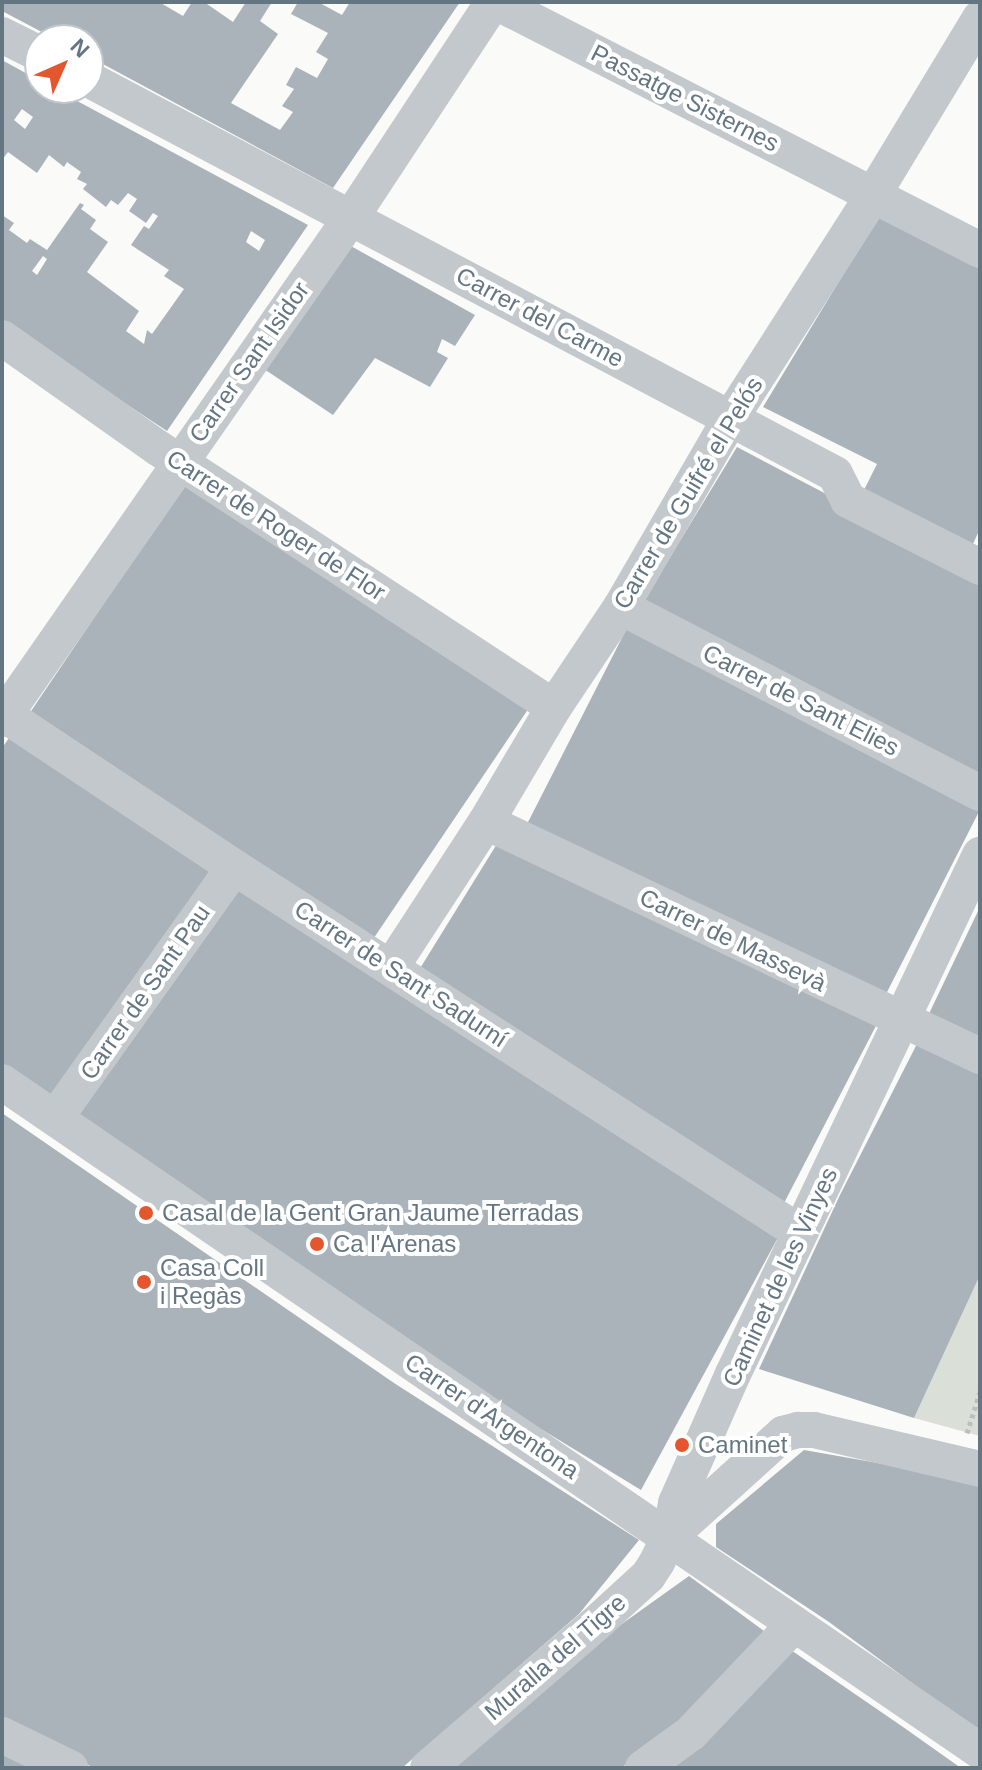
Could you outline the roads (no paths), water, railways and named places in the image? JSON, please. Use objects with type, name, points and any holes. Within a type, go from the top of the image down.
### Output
[{"type":"street","name":"Passatge Sisternes","points":[[494,2],[980,250]]},
{"type":"street","name":"Carrer Sant Isidor","points":[[3,716],[178,461],[352,216],[494,2]]},
{"type":"street","name":"Carrer de Guifré el Pelós","points":[[392,966],[486,822],[554,707],[621,607],[730,419],[873,195],[980,18]]},
{"type":"street","points":[[2,35],[24,46]]},
{"type":"street","name":"Carrer del Carme","points":[[104,87],[835,474],[848,500],[980,567]]},
{"type":"street","name":"Carrer de Roger de Flor","points":[[2,338],[178,461],[554,707]]},
{"type":"street","name":"Carrer de Sant Elies","points":[[621,607],[980,793]]},
{"type":"street","name":"Carrer de Sant Sadurní","points":[[3,716],[799,1232]]},
{"type":"street","name":"Carrer de Massevà","points":[[486,822],[980,1056]]},
{"type":"street","name":"Caminet de les Vinyes","points":[[669,1537],[676,1503],[799,1232],[903,1021],[980,855]]},
{"type":"street","name":"Carrer de Sant Pau","points":[[56,1117],[234,867]]},
{"type":"street","name":"Carrer d'Argentona","points":[[2,1082],[980,1751]]},
{"type":"street","points":[[669,1537],[783,1434],[798,1430],[814,1430],[980,1469]]},
{"type":"street","name":"Muralla del Tigre","points":[[428,1768],[648,1576],[669,1537]]},
{"type":"street","points":[[643,1768],[691,1733],[794,1625]]},
{"type":"street","points":[[2,1735],[70,1768]]},
{"type":"place","name":"Casal de la Gent Gran Jaume Terradas","points":[[146,1213]]},
{"type":"place","name":"Ca l'Arenas","points":[[317,1244]]},
{"type":"place","name":"Casa Coll i Regàs","points":[[144,1282]]},
{"type":"place","name":"Caminet","points":[[682,1445]]}]
